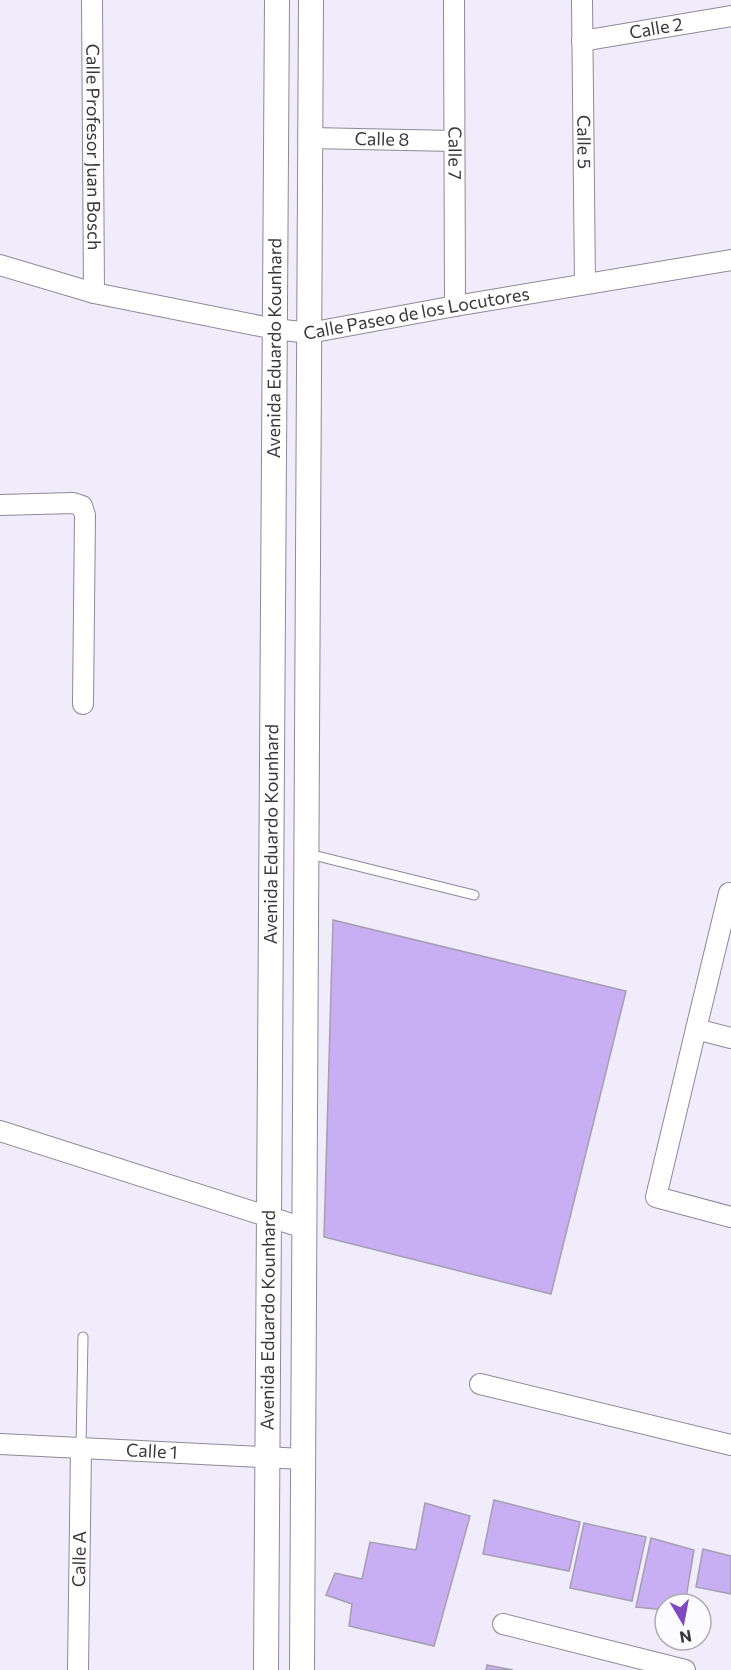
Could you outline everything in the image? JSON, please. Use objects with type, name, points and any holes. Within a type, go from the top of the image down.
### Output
[{"type":"street","name":"Calle Profesor Juan Bosch","points":[[92,0],[94,293]]},
{"type":"street","name":"Avenida Eduardo Kounhard","points":[[266,1670],[277,0]]},
{"type":"street","name":"Avenida Eduardo Kounhard","points":[[302,1670],[311,0]]},
{"type":"street","name":"Calle 7","points":[[454,0],[456,306]]},
{"type":"street","name":"Calle 5","points":[[582,0],[585,284]]},
{"type":"street","name":"Calle 2","points":[[582,41],[731,16]]},
{"type":"street","name":"Calle 8","points":[[310,138],[454,141]]},
{"type":"street","name":"Calle Paseo de los Locutores","points":[[0,265],[94,293],[275,329],[309,333],[731,260]]},
{"type":"street","points":[[0,505],[73,503],[82,507],[85,515],[83,704]]},
{"type":"street","points":[[729,892],[656,1197],[731,1217]]},
{"type":"street","points":[[696,1029],[731,1038]]},
{"type":"street","points":[[0,1131],[304,1228]]},
{"type":"street","points":[[480,1384],[731,1445]]},
{"type":"street","name":"Calle 1","points":[[0,1444],[303,1459]]},
{"type":"street","name":"Calle A","points":[[78,1670],[81,1448]]},
{"type":"street","points":[[503,1624],[686,1670]]},
{"type":"lane","points":[[306,853],[474,895]]},
{"type":"lane","points":[[81,1448],[83,1337]]},
{"type":"building","points":[[333,920],[626,991],[551,1294],[324,1237]]},
{"type":"building","points":[[494,1500],[580,1522],[569,1571],[483,1554]]},
{"type":"building","points":[[425,1503],[470,1516],[434,1646],[349,1626],[352,1604],[326,1595],[335,1573],[362,1579],[370,1542],[416,1550]]},
{"type":"building","points":[[584,1523],[646,1537],[632,1601],[570,1588]]},
{"type":"building","points":[[651,1538],[694,1550],[687,1592],[653,1592],[653,1609],[636,1607]]},
{"type":"building","points":[[703,1549],[731,1556],[731,1594],[696,1587]]},
{"type":"building","points":[[487,1665],[513,1670],[486,1670]]}]
